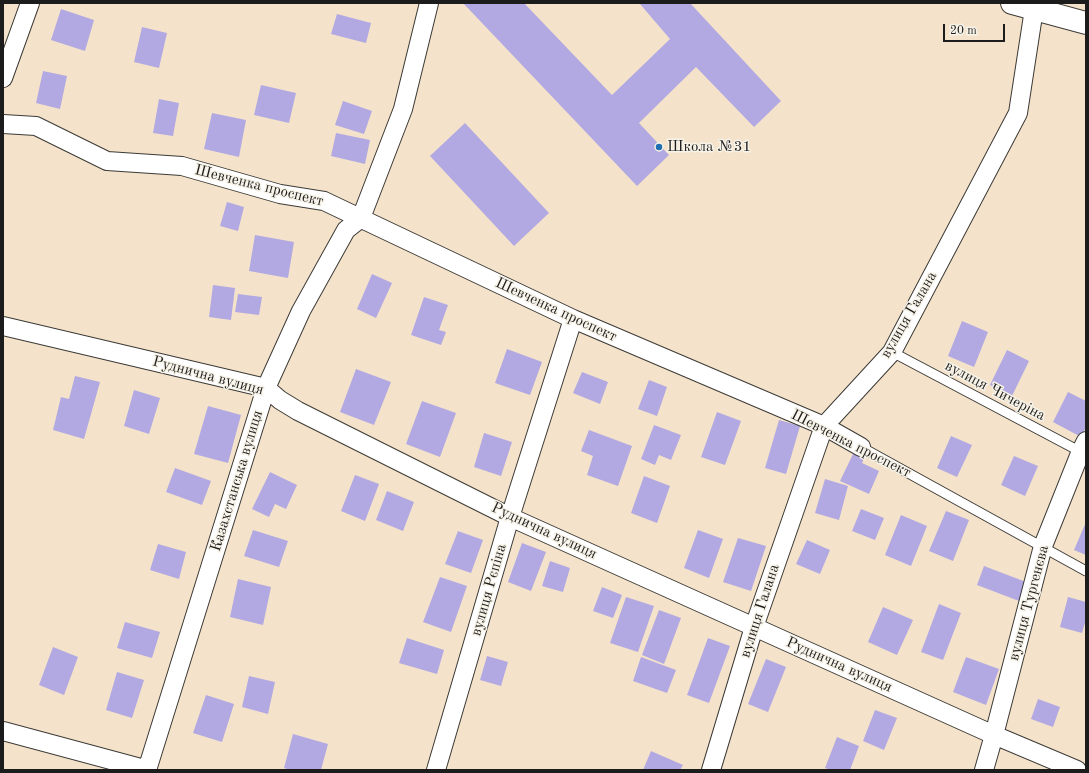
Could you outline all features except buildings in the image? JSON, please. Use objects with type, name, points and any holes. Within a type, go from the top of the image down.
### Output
[{"type":"street","points":[[3,78],[30,3]]},
{"type":"street","name":"Казахстанська вулиця","points":[[147,770],[266,388],[308,298],[346,230],[361,218],[403,109],[429,3]]},
{"type":"street","points":[[1012,3],[1086,23]]},
{"type":"street","name":"вулиця Галана","points":[[711,770],[754,627],[824,426],[892,352],[1018,113],[1034,9]]},
{"type":"street","name":"Шевченка проспект","points":[[3,124],[36,126],[107,161],[182,166],[280,194],[324,201],[573,319],[824,426],[861,447]]},
{"type":"street","name":"вулиця Рєпіна","points":[[436,770],[510,517],[573,319]]},
{"type":"street","name":"Руднична вулиця","points":[[3,326],[266,388],[280,400],[298,411],[510,517],[994,735],[1077,770]]},
{"type":"street","name":"вулиця Тургенєва","points":[[984,770],[1043,546],[1084,449]]},
{"type":"street","points":[[3,731],[147,770]]},
{"type":"lane","name":"вулиця Чичеріна","points":[[892,352],[1084,449]]},
{"type":"lane","name":"Шевченка проспект","points":[[861,447],[1086,570]]},
{"type":"place","name":"Школа №31","points":[[659,147]]}]
